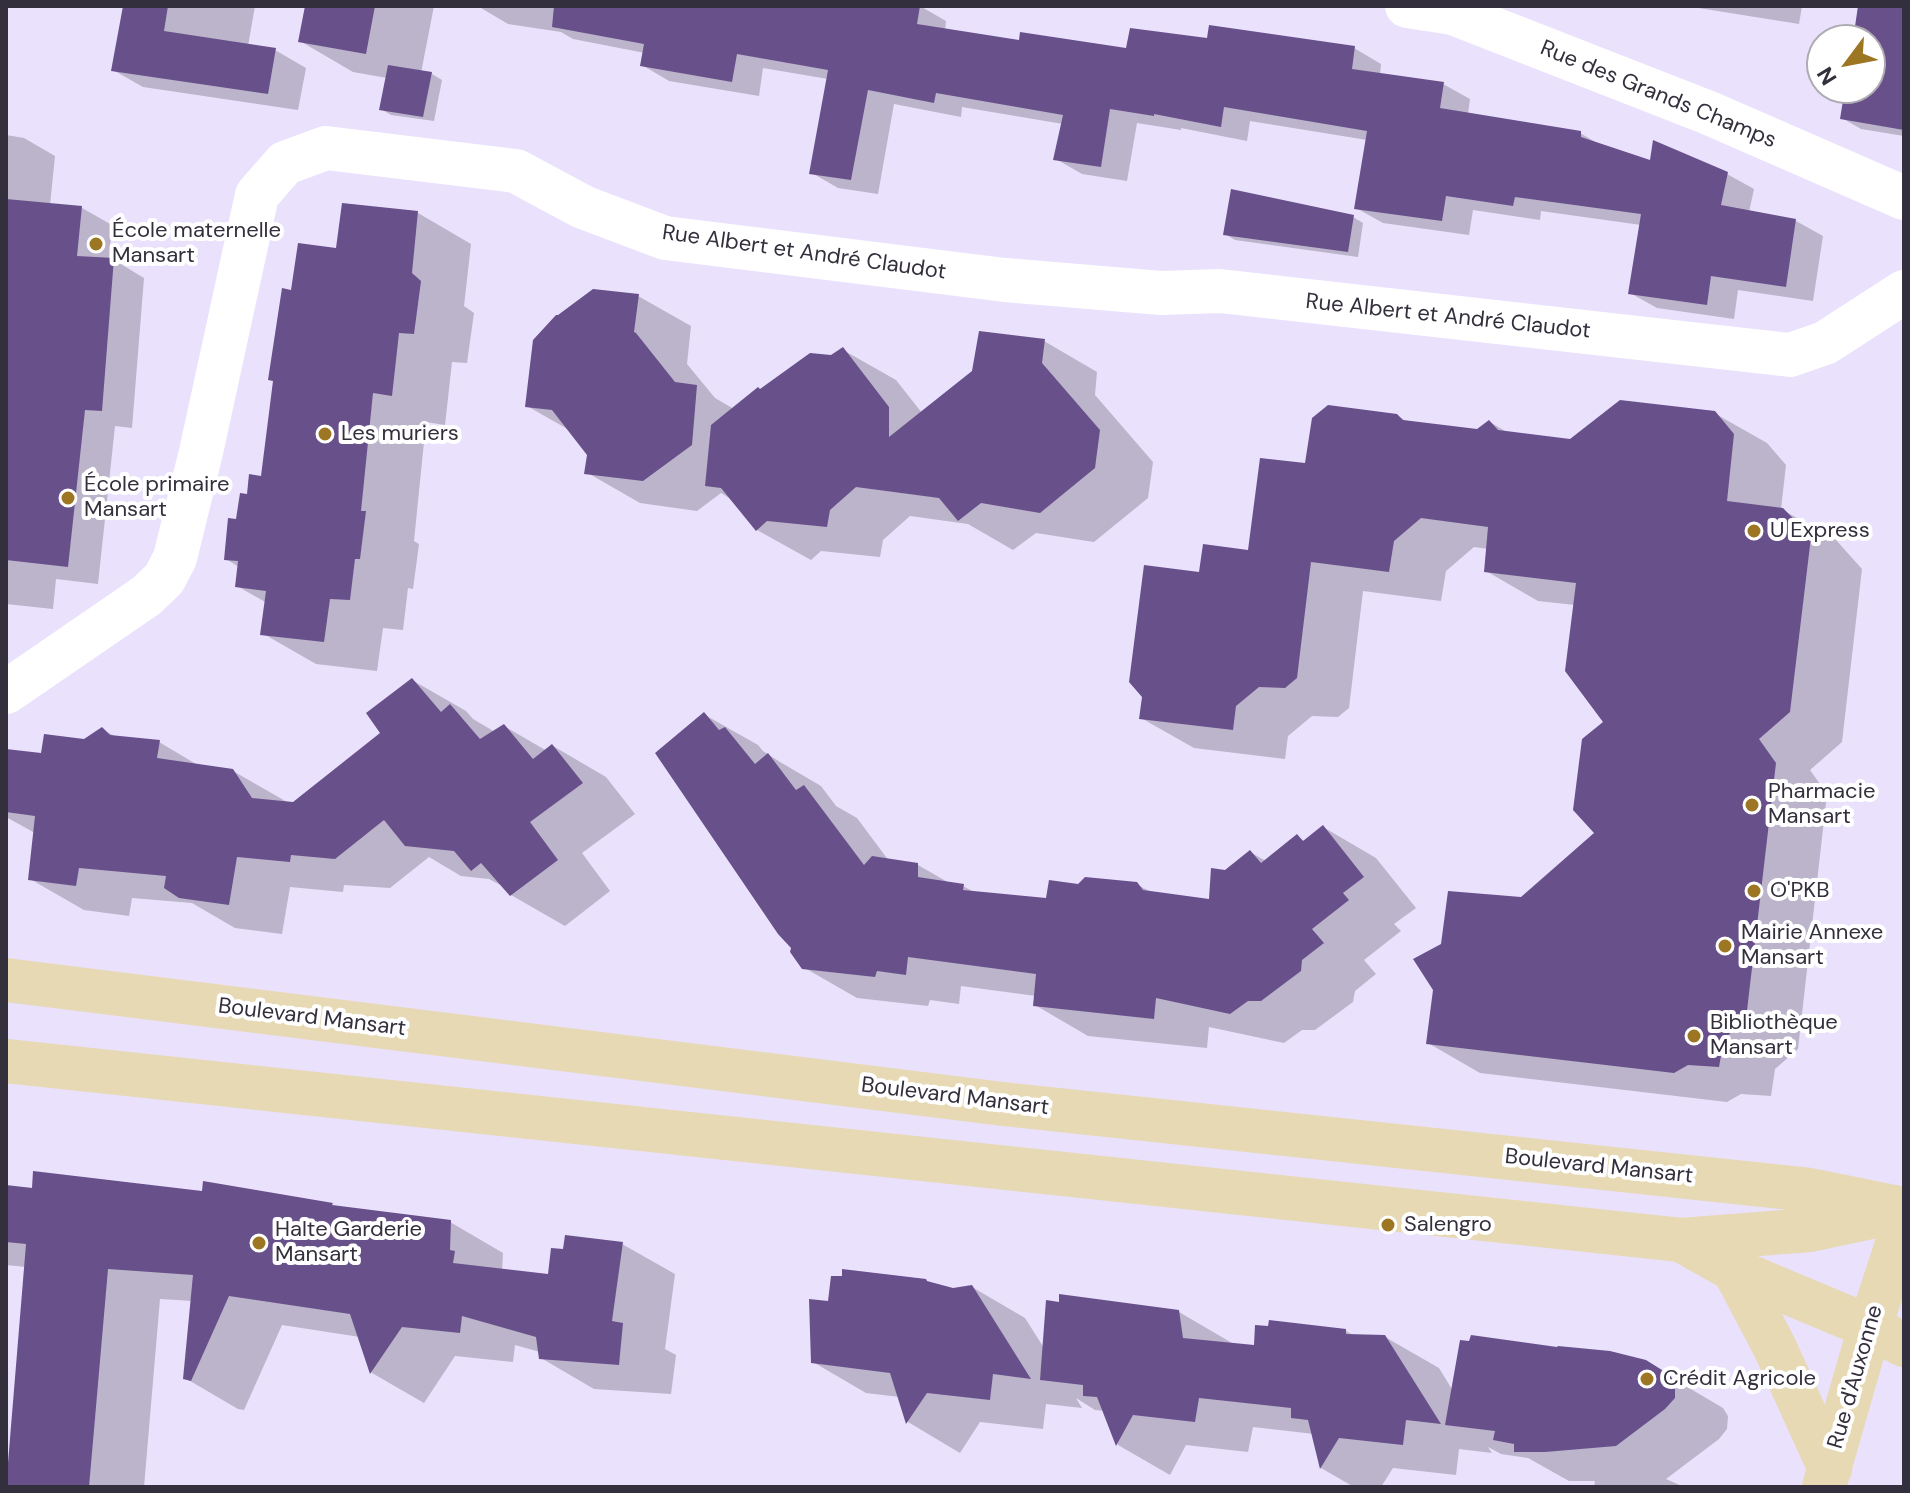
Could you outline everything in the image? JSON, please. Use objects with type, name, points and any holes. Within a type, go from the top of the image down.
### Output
[{"type":"main road","name":"Boulevard Mansart","points":[[6,980],[1003,1104],[1810,1190],[1904,1210]]},
{"type":"main road","points":[[6,1061],[1681,1240],[1810,1230],[1904,1210]]},
{"type":"main road","name":"Rue d'Auxonne","points":[[1827,1478],[1893,1330],[1904,1222]]},
{"type":"main road","points":[[1681,1240],[1734,1270],[1893,1330]]},
{"type":"main road","points":[[1734,1270],[1775,1348],[1827,1478]]},
{"type":"street","name":"Rue des Grands Champs","points":[[1407,6],[1453,13],[1709,113],[1904,198]]},
{"type":"street","name":"Rue Albert et André Claudot","points":[[6,692],[146,596],[164,579],[175,558],[183,527],[257,195],[285,163],[326,148],[516,171],[583,207],[665,238],[1005,280],[1161,293],[1220,291],[1790,355],[1825,343],[1904,292]]},
{"type":"building","points":[[123,6],[168,6],[164,31],[276,48],[268,94],[111,71]]},
{"type":"building","points":[[305,6],[375,6],[366,54],[298,42]]},
{"type":"building","points":[[554,6],[920,6],[917,24],[1019,40],[1020,32],[1126,48],[1130,28],[1207,38],[1209,25],[1355,46],[1352,69],[1444,82],[1440,108],[1581,131],[1581,137],[1650,160],[1653,140],[1728,172],[1721,205],[1796,219],[1786,287],[1711,276],[1707,305],[1628,294],[1641,214],[1515,197],[1513,206],[1446,196],[1442,221],[1354,209],[1367,131],[1224,107],[1221,127],[1110,109],[1101,167],[1053,160],[1063,115],[936,93],[934,103],[868,90],[851,180],[809,174],[828,70],[737,54],[732,82],[640,66],[644,44],[552,27]]},
{"type":"building","points":[[1858,6],[1904,6],[1904,130],[1840,119],[1842,104],[1886,104],[1886,24],[1855,24]]},
{"type":"building","points":[[388,65],[432,72],[423,117],[379,110]]},
{"type":"building","points":[[1231,189],[1354,215],[1348,252],[1223,235]]},
{"type":"building","points":[[6,199],[82,206],[77,256],[114,258],[102,411],[85,410],[68,567],[6,560]]},
{"type":"building","name":"Les muriers","points":[[342,203],[418,211],[412,273],[421,281],[414,334],[399,333],[392,396],[373,393],[361,511],[366,511],[360,559],[355,559],[350,600],[330,599],[324,642],[260,635],[266,591],[235,587],[238,561],[224,560],[228,518],[236,519],[240,493],[247,494],[249,474],[261,476],[273,381],[268,380],[282,288],[291,290],[298,243],[336,248]]},
{"type":"building","points":[[593,289],[639,294],[634,332],[675,382],[697,385],[692,445],[643,481],[584,474],[587,455],[552,410],[525,407],[533,340],[556,315]]},
{"type":"building","points":[[979,331],[1045,339],[1042,363],[1100,430],[1095,468],[1040,513],[981,503],[958,521],[939,498],[856,487],[830,510],[827,527],[767,521],[756,531],[721,488],[705,486],[711,425],[758,387],[760,389],[810,353],[831,355],[843,347],[889,407],[889,437],[972,371]]},
{"type":"building","points":[[1620,400],[1715,411],[1734,434],[1727,501],[1783,508],[1811,537],[1790,712],[1759,739],[1776,763],[1746,1019],[1724,1039],[1719,1067],[1688,1065],[1674,1073],[1426,1044],[1433,990],[1413,959],[1441,944],[1448,891],[1521,897],[1594,833],[1573,810],[1582,739],[1603,722],[1565,671],[1576,583],[1484,572],[1488,527],[1421,518],[1394,541],[1389,572],[1311,562],[1297,678],[1285,688],[1259,687],[1236,706],[1233,730],[1139,719],[1142,697],[1129,682],[1144,565],[1199,572],[1203,544],[1248,550],[1260,458],[1305,463],[1312,418],[1328,405],[1397,414],[1403,420],[1477,429],[1489,420],[1498,430],[1570,439]]},
{"type":"building","points":[[412,678],[441,712],[450,704],[480,739],[504,724],[533,759],[552,744],[583,783],[530,822],[558,860],[510,896],[481,863],[471,871],[454,851],[405,846],[384,820],[335,859],[291,855],[290,862],[237,857],[229,905],[179,898],[164,888],[166,876],[79,868],[76,886],[28,880],[35,816],[6,812],[6,749],[41,753],[44,734],[84,739],[102,727],[110,735],[160,740],[157,758],[233,769],[252,798],[293,802],[380,733],[366,713]]},
{"type":"building","points":[[704,712],[719,730],[725,727],[755,764],[768,753],[796,790],[804,785],[864,865],[872,856],[918,863],[918,877],[964,884],[963,890],[1046,898],[1049,880],[1078,884],[1085,877],[1137,882],[1143,890],[1209,899],[1211,868],[1225,870],[1250,850],[1261,863],[1297,834],[1303,841],[1323,825],[1364,877],[1343,893],[1349,900],[1312,929],[1324,943],[1302,960],[1301,971],[1261,1001],[1248,1001],[1230,1014],[1156,998],[1154,1019],[1033,1006],[1036,974],[908,957],[906,975],[877,971],[875,977],[802,969],[790,952],[791,948],[778,934],[655,753]]},
{"type":"building","points":[[33,1171],[202,1191],[203,1181],[332,1205],[451,1220],[450,1250],[455,1251],[453,1263],[548,1274],[551,1248],[563,1249],[565,1235],[623,1242],[612,1321],[623,1323],[619,1365],[539,1359],[536,1337],[462,1316],[460,1333],[402,1327],[370,1374],[350,1314],[229,1296],[191,1381],[183,1379],[193,1275],[108,1269],[89,1487],[6,1487],[26,1244],[6,1242],[6,1185],[32,1188]]},
{"type":"building","points":[[842,1269],[926,1279],[953,1288],[972,1285],[1031,1379],[993,1374],[990,1400],[927,1393],[906,1424],[890,1373],[811,1363],[809,1299],[828,1301],[831,1276],[842,1276]]},
{"type":"building","points":[[1059,1294],[1179,1310],[1183,1338],[1254,1345],[1255,1325],[1268,1326],[1269,1320],[1346,1329],[1346,1334],[1385,1335],[1441,1424],[1406,1420],[1403,1445],[1339,1438],[1320,1469],[1308,1420],[1291,1418],[1291,1408],[1199,1398],[1195,1422],[1133,1415],[1116,1446],[1097,1397],[1083,1396],[1083,1385],[1040,1380],[1046,1300],[1059,1302]]},
{"type":"building","points":[[1471,1335],[1610,1351],[1646,1360],[1670,1375],[1675,1384],[1675,1398],[1616,1446],[1514,1452],[1514,1444],[1493,1440],[1495,1431],[1445,1425],[1460,1340],[1469,1341]]},
{"type":"place","name":"École maternelle Mansart","points":[[96,244]]},
{"type":"place","name":"Les muriers","points":[[325,434]]},
{"type":"place","name":"École primaire Mansart","points":[[68,498]]},
{"type":"place","name":"U Express","points":[[1754,531]]},
{"type":"place","name":"Pharmacie Mansart","points":[[1752,805]]},
{"type":"place","name":"O'PKB","points":[[1754,891]]},
{"type":"place","name":"Mairie Annexe Mansart","points":[[1725,946]]},
{"type":"place","name":"Bibliothèque Mansart","points":[[1694,1036]]},
{"type":"place","name":"Salengro","points":[[1388,1225]]},
{"type":"place","name":"Halte Garderie Mansart","points":[[259,1243]]},
{"type":"place","name":"Crédit Agricole","points":[[1647,1379]]}]
